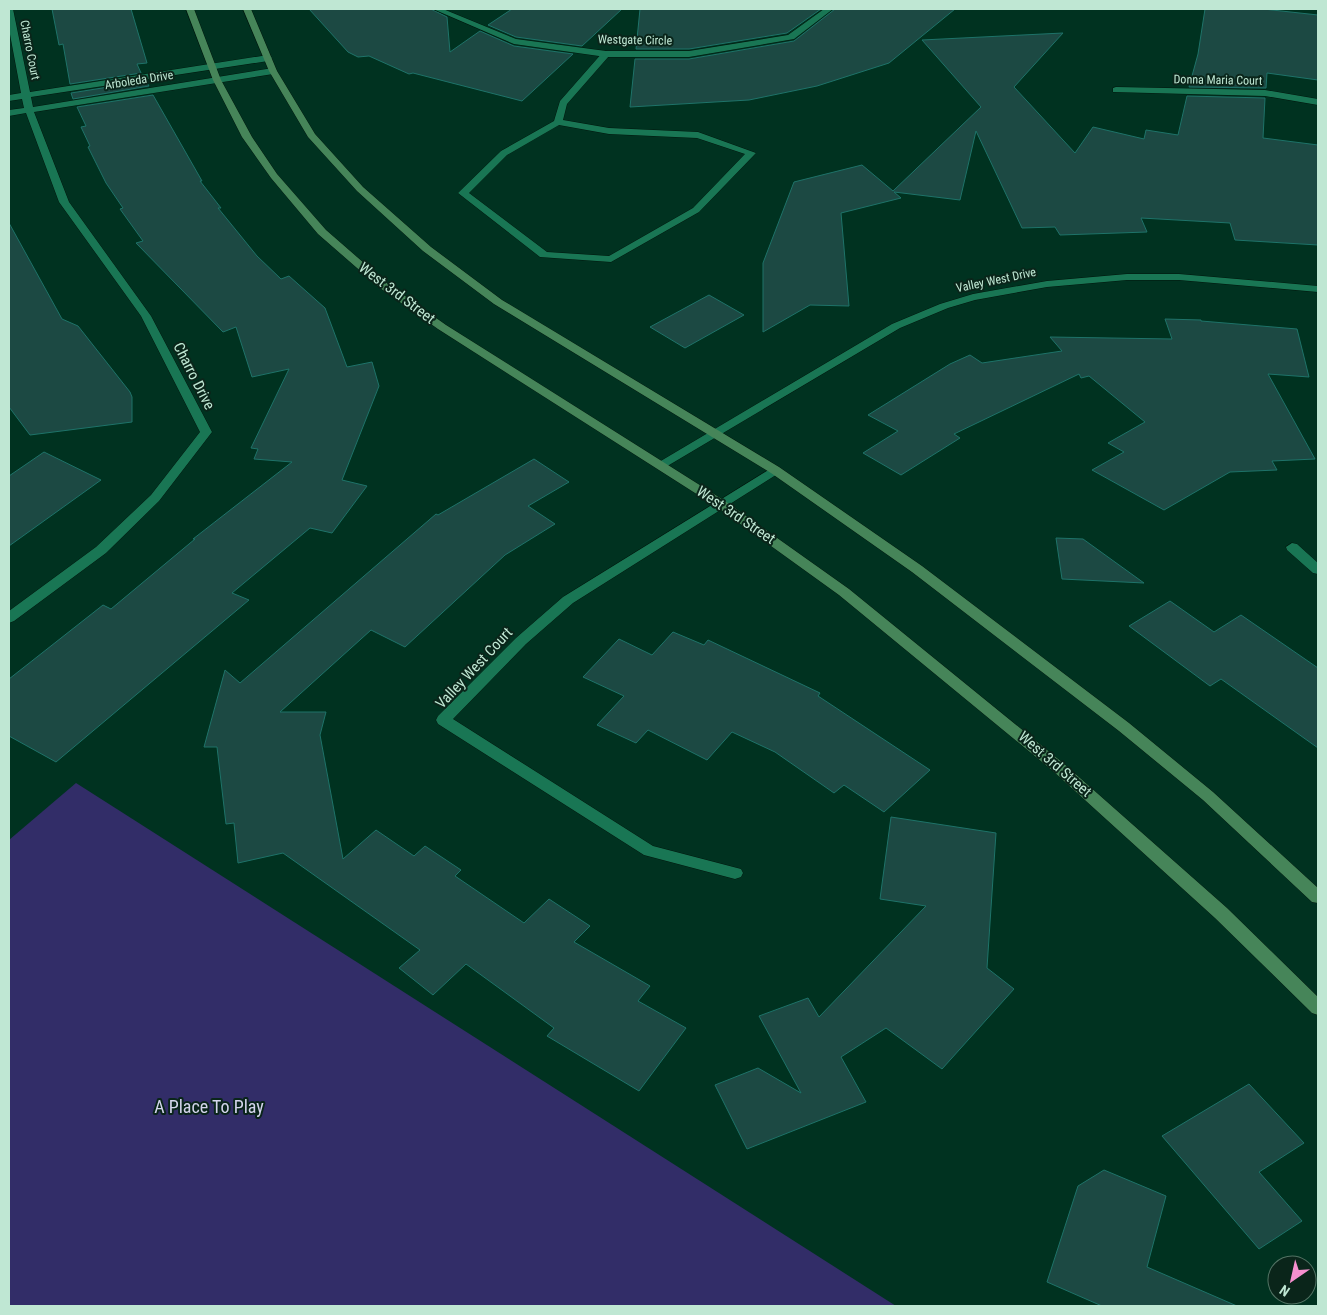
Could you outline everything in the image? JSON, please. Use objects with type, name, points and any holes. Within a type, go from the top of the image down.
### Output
[{"type":"main road","name":"West 3rd Street","points":[[190,9],[211,67],[248,137],[274,176],[322,232],[384,286],[493,361],[722,504],[844,592],[1058,767],[1221,913],[1318,1008]]},
{"type":"main road","points":[[247,9],[274,71],[302,121],[332,159],[394,222],[427,249],[505,306],[775,470],[917,569],[1124,728],[1208,796],[1318,897]]},
{"type":"street","name":"Charro Court","points":[[9,9],[26,95]]},
{"type":"street","name":"Westgate Circle","points":[[437,9],[514,41],[606,54],[690,54],[791,36],[829,9]]},
{"type":"street","points":[[558,122],[609,131],[698,135],[751,153],[696,210],[611,259],[544,255],[463,193],[504,153],[558,122],[563,103],[606,54]]},
{"type":"street","name":"Arboleda Drive","points":[[9,98],[268,58]]},
{"type":"street","name":"Arboleda Drive","points":[[9,113],[274,71]]},
{"type":"street","name":"Donna Maria Court","points":[[1116,90],[1265,93],[1318,102]]},
{"type":"street","name":"Charro Drive","points":[[9,618],[101,550],[155,498],[206,432],[146,316],[64,202],[28,110],[26,95]]},
{"type":"street","name":"Valley West Drive","points":[[660,464],[896,326],[944,306],[972,297],[1047,284],[1127,277],[1179,277],[1318,288]]},
{"type":"street","name":"Valley West Court","points":[[735,873],[648,851],[444,720],[521,641],[568,600],[775,470]]},
{"type":"street","points":[[1292,547],[1318,570]]},
{"type":"green space","name":"A Place To Play","points":[[76,783],[896,1306],[9,1306],[9,840]]},
{"type":"building","points":[[52,9],[131,9],[147,63],[137,64],[141,73],[70,84],[63,44],[59,45]]},
{"type":"building","points":[[309,9],[431,9],[447,17],[450,52],[480,31],[514,46],[573,54],[522,101],[413,73],[409,74],[369,56],[358,57],[348,52]]},
{"type":"building","points":[[512,9],[622,9],[582,46],[516,37],[488,25]]},
{"type":"building","points":[[640,9],[821,9],[787,33],[689,49],[636,49]]},
{"type":"building","points":[[835,9],[955,9],[889,63],[817,86],[749,100],[630,107],[635,59],[689,59],[794,41]]},
{"type":"building","points":[[1205,9],[1263,9],[1318,15],[1318,80],[1267,73],[1266,88],[1189,87],[1198,54]]},
{"type":"building","points":[[1063,33],[1014,87],[1075,153],[1093,127],[1144,139],[1146,130],[1178,135],[1187,96],[1265,98],[1263,138],[1318,145],[1318,245],[1235,240],[1230,223],[1141,218],[1147,232],[1060,235],[1055,227],[1022,228],[976,131],[960,200],[894,192],[901,198],[841,213],[849,306],[810,305],[763,332],[763,263],[794,182],[862,165],[893,191],[981,107],[922,40]]},
{"type":"building","points":[[146,81],[149,86],[73,99],[71,93]]},
{"type":"building","points":[[153,95],[202,181],[200,181],[221,208],[218,208],[257,256],[281,279],[289,276],[325,308],[347,367],[372,362],[379,386],[342,480],[367,486],[332,533],[310,528],[232,593],[249,600],[56,762],[9,736],[9,679],[103,605],[111,609],[195,539],[193,539],[292,462],[254,459],[258,449],[251,448],[289,369],[252,377],[236,327],[223,332],[136,243],[143,241],[120,209],[123,208],[106,183],[88,147],[90,146],[81,127],[86,126],[77,107]]},
{"type":"building","points":[[9,223],[62,319],[78,326],[130,392],[132,397],[132,422],[30,435],[9,407]]},
{"type":"building","points":[[709,295],[744,315],[685,348],[650,327]]},
{"type":"building","points":[[1165,319],[1201,320],[1297,329],[1309,377],[1268,374],[1315,459],[1272,461],[1277,470],[1230,472],[1164,510],[1092,470],[1124,452],[1108,443],[1145,422],[1089,376],[1081,378],[1079,374],[954,434],[960,438],[901,475],[863,453],[898,431],[868,415],[950,364],[970,355],[982,363],[1062,351],[1050,337],[1172,339]]},
{"type":"building","points":[[44,452],[101,480],[9,546],[9,476]]},
{"type":"building","points":[[534,459],[569,482],[528,506],[555,524],[505,555],[405,647],[371,630],[280,712],[326,712],[320,735],[343,859],[376,830],[414,856],[425,846],[461,870],[455,876],[524,923],[549,899],[590,926],[574,942],[650,986],[638,1001],[686,1028],[639,1091],[547,1036],[554,1028],[466,964],[433,995],[399,968],[420,950],[283,853],[238,863],[234,823],[226,824],[217,747],[204,747],[225,670],[240,683],[436,514],[438,515]]},
{"type":"building","points":[[1056,538],[1083,539],[1144,583],[1062,579]]},
{"type":"building","points":[[1170,601],[1214,632],[1241,615],[1318,668],[1318,748],[1221,679],[1210,686],[1129,626]]},
{"type":"building","points":[[673,632],[704,645],[708,640],[820,693],[818,696],[930,770],[884,812],[844,785],[834,793],[775,752],[732,732],[707,760],[648,730],[636,743],[597,725],[624,696],[583,677],[619,639],[652,655]]},
{"type":"building","points":[[891,817],[996,833],[987,968],[1014,989],[942,1069],[886,1028],[841,1057],[866,1102],[747,1149],[715,1085],[758,1068],[801,1093],[759,1016],[808,998],[819,1017],[926,906],[880,899]]},
{"type":"building","points":[[1249,1084],[1304,1143],[1259,1172],[1302,1221],[1259,1249],[1162,1136]]},
{"type":"building","points":[[1104,1170],[1166,1196],[1147,1267],[1237,1306],[1102,1306],[1047,1282],[1078,1186]]}]
